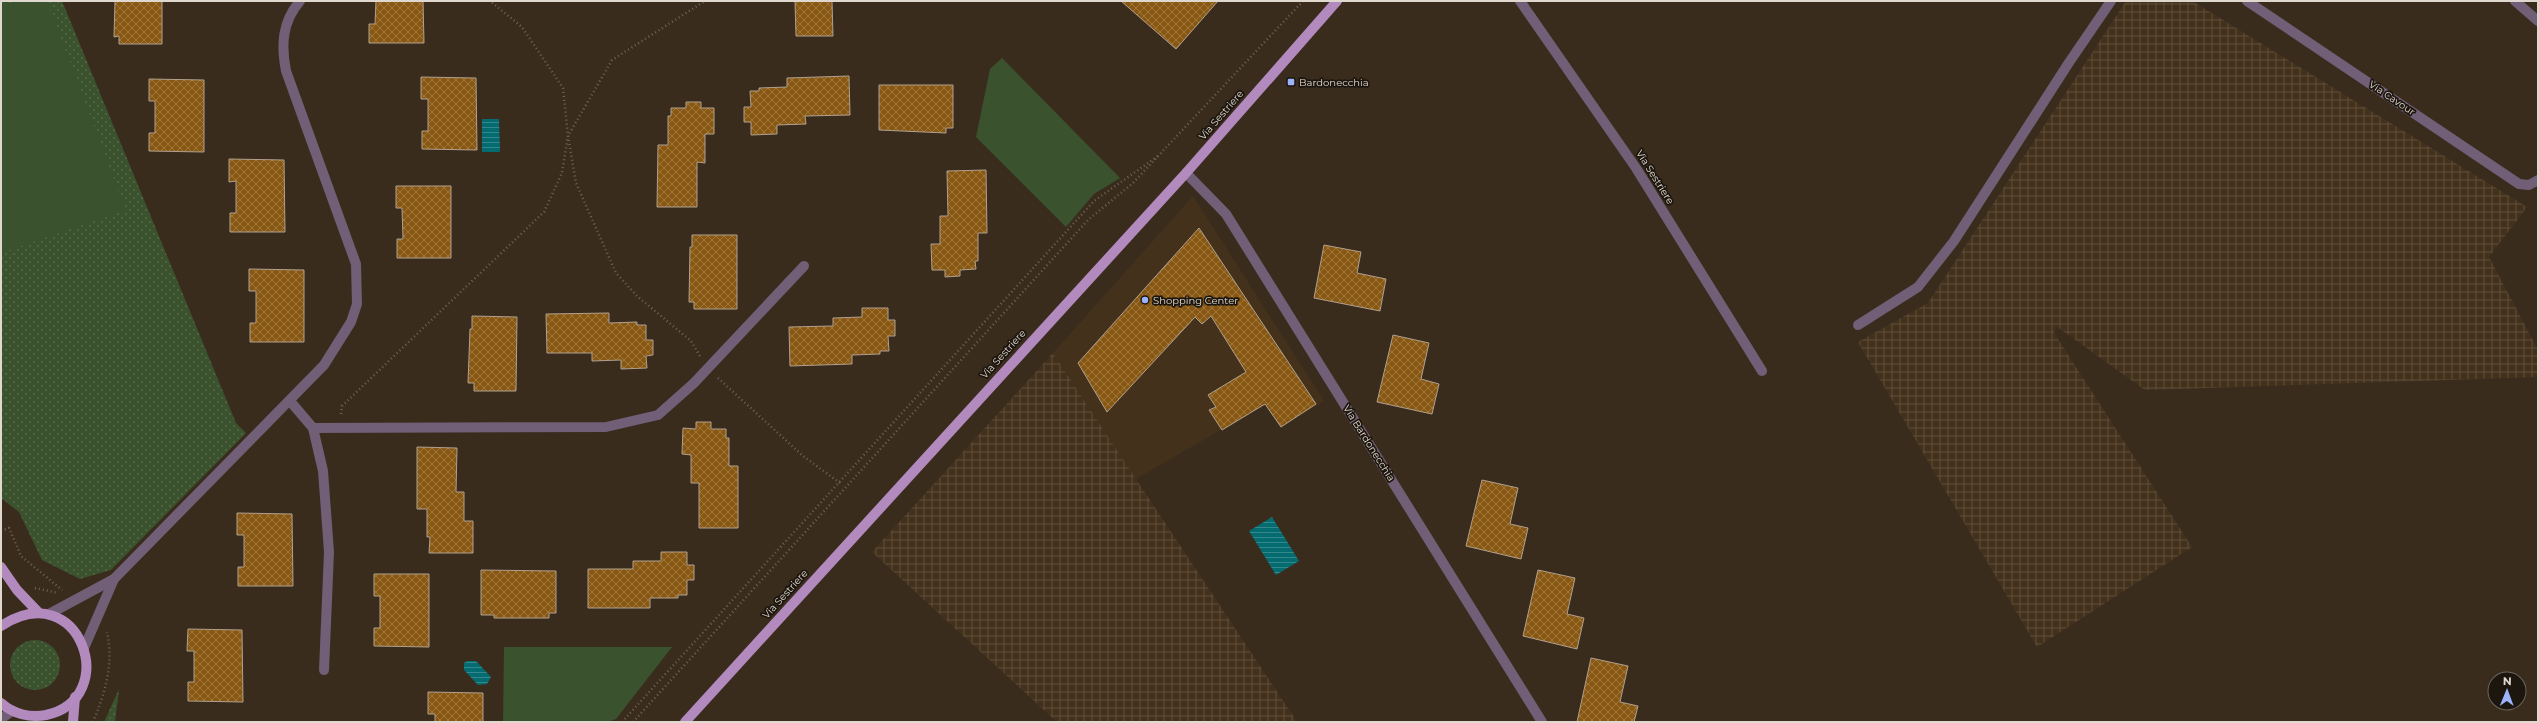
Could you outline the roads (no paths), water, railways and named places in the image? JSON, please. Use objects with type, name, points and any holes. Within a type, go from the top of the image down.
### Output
[{"type":"main road","name":"Via Sestriere","points":[[685,722],[1186,173],[1337,1]]},
{"type":"main road","points":[[1,567],[17,590],[44,613],[70,626],[84,648],[86,671],[84,682],[75,697],[62,709],[51,714],[30,719],[12,711],[1,703]]},
{"type":"main road","points":[[1,626],[16,616],[44,613]]},
{"type":"main road","points":[[72,722],[75,697]]},
{"type":"street","points":[[44,613],[114,579],[324,365],[351,322],[357,304],[358,284],[356,264],[286,71],[282,50],[284,29],[292,10],[300,1]]},
{"type":"street","name":"Via Sestriere","points":[[1520,1],[1636,168],[1762,371]]},
{"type":"street","points":[[1858,325],[1918,286],[1954,241],[2068,64],[2111,1]]},
{"type":"street","name":"Via Cavour","points":[[2247,1],[2519,184],[2528,185],[2538,180]]},
{"type":"street","points":[[2516,1],[2538,21]]},
{"type":"street","name":"Via Bardonecchia","points":[[1186,173],[1226,214],[1542,722]]},
{"type":"street","points":[[313,428],[606,427],[658,415],[707,368],[804,266]]},
{"type":"street","points":[[290,401],[313,428],[324,471],[329,552],[324,670]]},
{"type":"street","points":[[84,648],[114,579]]},
{"type":"street","points":[[1,719],[12,711]]},
{"type":"water","points":[[482,119],[499,119],[500,152],[482,152]]},
{"type":"water","points":[[1272,517],[1299,561],[1276,575],[1249,531]]},
{"type":"water","points":[[467,661],[476,661],[491,677],[487,684],[478,685],[464,670],[464,663]]},
{"type":"place","name":"Bardonecchia","points":[[1291,82]]},
{"type":"place","name":"Shopping Center","points":[[1145,300]]}]
